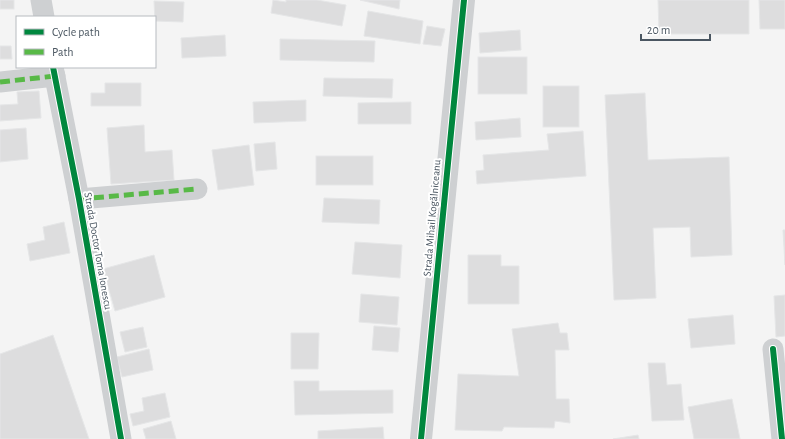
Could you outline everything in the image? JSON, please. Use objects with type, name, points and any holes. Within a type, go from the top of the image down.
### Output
[{"type":"street","points":[[41,0],[44,16]]},
{"type":"street","name":"Strada Mihail Kogălniceanu","points":[[421,439],[464,0]]},
{"type":"street","points":[[0,82],[54,71]]},
{"type":"street","name":"Strada Doctor Toma Ionescu","points":[[54,71],[79,199],[121,439]]},
{"type":"street","points":[[79,199],[197,189]]},
{"type":"street","points":[[773,349],[782,439]]},
{"type":"building","points":[[0,0],[14,0],[14,9],[0,9]]},
{"type":"building","points":[[273,0],[286,2],[286,0],[317,0],[346,5],[342,26],[271,13]]},
{"type":"building","points":[[360,0],[400,0],[399,9]]},
{"type":"building","points":[[658,0],[749,0],[749,34],[659,34]]},
{"type":"building","points":[[759,0],[785,0],[785,29],[760,29]]},
{"type":"building","points":[[154,1],[184,2],[183,22],[156,21],[156,16],[155,16]]},
{"type":"building","points":[[368,11],[423,21],[420,44],[364,36]]},
{"type":"building","points":[[427,26],[445,29],[441,46],[423,44]]},
{"type":"building","points":[[520,30],[521,50],[480,53],[479,33]]},
{"type":"building","points":[[225,35],[226,56],[182,58],[181,38]]},
{"type":"building","points":[[280,39],[375,41],[374,62],[280,60]]},
{"type":"building","points":[[0,46],[11,46],[12,59],[0,59]]},
{"type":"building","points":[[478,57],[527,57],[527,94],[478,94]]},
{"type":"building","points":[[324,78],[393,79],[392,98],[323,96]]},
{"type":"building","points":[[105,83],[141,83],[141,106],[91,106],[91,93],[105,93]]},
{"type":"building","points":[[543,86],[579,86],[579,127],[543,127]]},
{"type":"building","points":[[39,91],[41,118],[0,121],[0,105],[18,104],[17,92]]},
{"type":"building","points":[[645,93],[648,160],[729,157],[732,255],[691,257],[690,227],[653,228],[656,298],[614,300],[605,95]]},
{"type":"building","points":[[306,100],[306,121],[254,123],[253,102]]},
{"type":"building","points":[[411,102],[411,124],[358,124],[358,103]]},
{"type":"building","points":[[520,118],[521,137],[476,140],[475,122]]},
{"type":"building","points":[[144,125],[145,152],[172,150],[174,180],[111,184],[107,128]]},
{"type":"building","points":[[26,128],[28,159],[0,162],[0,130]]},
{"type":"building","points":[[583,131],[586,176],[477,184],[476,171],[484,170],[483,155],[549,150],[547,134]]},
{"type":"building","points":[[275,142],[277,169],[256,171],[254,144]]},
{"type":"building","points":[[249,145],[254,185],[218,190],[212,150]]},
{"type":"building","points":[[316,156],[373,156],[373,185],[316,185]]},
{"type":"building","points":[[324,198],[380,200],[379,224],[322,222]]},
{"type":"building","points":[[64,222],[70,253],[30,261],[27,244],[45,240],[43,227]]},
{"type":"building","points":[[783,230],[785,230],[785,265]]},
{"type":"building","points":[[355,242],[402,245],[400,278],[352,274]]},
{"type":"building","points":[[154,255],[165,297],[115,311],[103,269]]},
{"type":"building","points":[[468,255],[501,255],[501,266],[519,266],[519,304],[468,304]]},
{"type":"building","points":[[361,294],[399,297],[397,325],[359,322]]},
{"type":"building","points":[[785,295],[785,336],[776,337],[774,296]]},
{"type":"building","points":[[733,315],[735,344],[691,348],[688,319]]},
{"type":"building","points":[[558,323],[560,333],[567,333],[569,350],[555,350],[556,399],[569,399],[570,423],[555,421],[554,428],[504,427],[502,431],[455,430],[458,374],[519,376],[512,329]]},
{"type":"building","points":[[374,326],[400,328],[398,352],[372,350]]},
{"type":"building","points":[[143,327],[147,347],[125,352],[120,332]]},
{"type":"building","points":[[291,333],[319,333],[318,369],[291,369]]},
{"type":"building","points":[[53,335],[89,439],[0,439],[0,354]]},
{"type":"building","points":[[149,349],[153,370],[122,377],[117,357]]},
{"type":"building","points":[[648,363],[665,363],[667,385],[681,384],[684,420],[652,421]]},
{"type":"building","points":[[294,381],[319,381],[319,391],[393,390],[393,413],[295,415]]},
{"type":"building","points":[[165,393],[170,417],[133,426],[130,414],[144,411],[142,398]]},
{"type":"building","points":[[732,399],[740,439],[694,439],[688,407]]},
{"type":"building","points":[[171,421],[176,439],[146,439],[143,429]]},
{"type":"building","points":[[383,427],[384,439],[318,439],[318,431]]},
{"type":"building","points":[[638,435],[639,439],[613,439]]},
{"type":"marked path","points":[[0,82],[55,76]]},
{"type":"marked path","points":[[79,199],[197,189]]},
{"type":"cycle path","points":[[421,439],[464,0]]},
{"type":"cycle path","points":[[53,68],[79,199],[121,439]]},
{"type":"cycle path","points":[[773,349],[782,439]]}]
